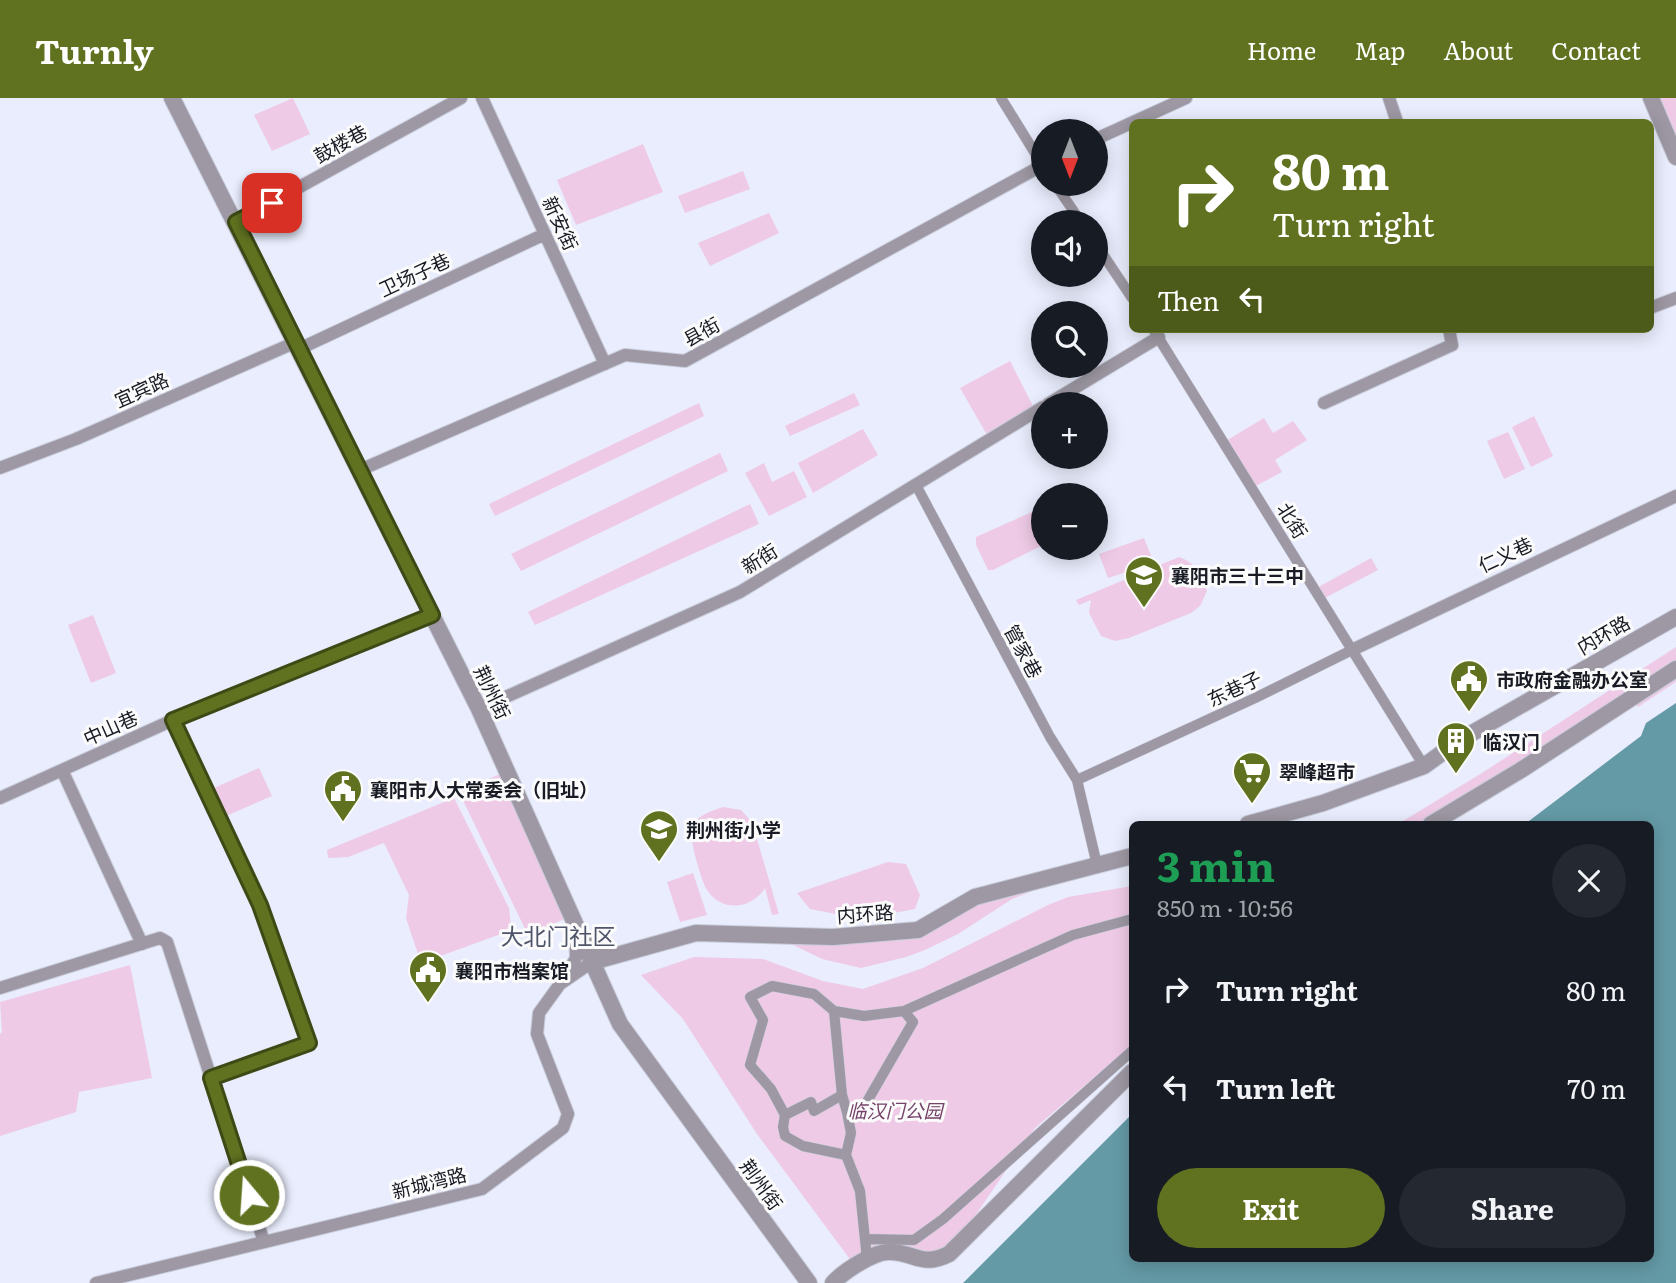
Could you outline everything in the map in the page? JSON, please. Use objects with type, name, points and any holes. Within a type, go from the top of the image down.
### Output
[{"type":"street","name":"荆州街","points":[[172,98],[479,709],[620,1024],[809,1283]]},
{"type":"street","name":"鼓楼巷","points":[[236,222],[461,98]]},
{"type":"street","name":"新安街","points":[[482,98],[605,364]]},
{"type":"street","points":[[1001,98],[1031,147]]},
{"type":"street","points":[[1140,119],[1186,98]]},
{"type":"street","points":[[1389,98],[1396,119]]},
{"type":"street","points":[[1651,98],[1676,157]]},
{"type":"street","points":[[1108,134],[1129,124]]},
{"type":"street","name":"县街","points":[[360,470],[625,355],[685,362],[1031,173]]},
{"type":"street","name":"卫场子巷","points":[[298,345],[545,234]]},
{"type":"street","points":[[1108,262],[1129,294]]},
{"type":"street","points":[[1654,306],[1676,298]]},
{"type":"street","points":[[1066,392],[1156,333]]},
{"type":"street","name":"北街","points":[[1156,333],[1424,766]]},
{"type":"street","points":[[1324,403],[1452,345],[1450,333]]},
{"type":"street","name":"宜宾路","points":[[0,468],[76,439],[298,345]]},
{"type":"street","name":"新街","points":[[479,709],[740,592],[1031,414]]},
{"type":"street","name":"管家巷","points":[[916,485],[1050,737],[1077,780],[1097,866]]},
{"type":"street","name":"仁义巷","points":[[1352,650],[1676,496]]},
{"type":"street","name":"中山巷","points":[[0,798],[173,720],[432,615]]},
{"type":"street","name":"内环路","points":[[1259,821],[1322,803],[1424,766],[1460,740],[1676,617]]},
{"type":"street","name":"东巷子","points":[[1077,780],[1352,650]]},
{"type":"street","points":[[1436,821],[1521,770],[1676,669]]},
{"type":"street","points":[[173,720],[260,905],[309,1043],[211,1078]]},
{"type":"street","points":[[62,770],[142,944]]},
{"type":"street","name":"内环路","points":[[592,962],[696,933],[833,937],[918,930],[975,897],[1129,857]]},
{"type":"street","points":[[846,1155],[803,1146],[785,1136],[785,1115],[771,1089],[750,1066],[763,1020],[750,997],[772,986],[814,994],[834,1011],[864,1016],[904,1011],[1073,935],[1129,920]]},
{"type":"street","points":[[575,925],[598,950],[620,954]]},
{"type":"street","points":[[560,984],[576,958],[575,925]]},
{"type":"street","points":[[0,988],[160,938],[167,942],[264,1242]]},
{"type":"street","name":"新城湾路","points":[[96,1283],[482,1189],[564,1128],[568,1114],[537,1034],[539,1013],[560,984],[592,962]]},
{"type":"street","points":[[834,1011],[842,1095],[851,1133],[846,1155],[860,1191],[867,1259]]},
{"type":"street","points":[[847,1112],[861,1112],[913,1022],[904,1011]]},
{"type":"street","points":[[865,1239],[914,1240],[943,1219],[1129,1054]]},
{"type":"street","points":[[833,1283],[867,1259],[890,1252],[936,1260],[949,1254],[1129,1075]]},
{"type":"street","points":[[785,1115],[811,1102],[814,1111],[842,1095]]},
{"type":"green space","points":[[293,98],[310,134],[272,151],[254,115]]},
{"type":"green space","points":[[1651,98],[1676,98],[1676,157]]},
{"type":"green space","points":[[643,144],[663,192],[576,225],[557,180]]},
{"type":"green space","points":[[743,171],[750,189],[685,213],[678,196]]},
{"type":"green space","points":[[769,213],[779,233],[710,266],[698,243]]},
{"type":"green space","points":[[1010,361],[1031,402],[1031,415],[990,440],[960,388]]},
{"type":"green space","points":[[854,393],[860,405],[790,436],[785,426]]},
{"type":"green space","points":[[699,403],[704,416],[495,516],[489,504]]},
{"type":"green space","points":[[1534,416],[1553,456],[1531,467],[1512,427]]},
{"type":"green space","points":[[1264,418],[1273,433],[1293,421],[1307,440],[1275,460],[1282,472],[1252,488],[1224,442]]},
{"type":"green space","points":[[863,429],[878,455],[813,493],[798,463]]},
{"type":"green space","points":[[1508,432],[1525,469],[1504,479],[1487,441]]},
{"type":"green space","points":[[720,453],[728,471],[521,571],[511,554]]},
{"type":"green space","points":[[764,463],[772,482],[794,471],[807,497],[769,516],[745,473]]},
{"type":"green space","points":[[750,504],[759,524],[535,625],[528,612]]},
{"type":"green space","points":[[1031,512],[1031,551],[993,570],[988,570],[976,545],[976,537]]},
{"type":"green space","points":[[1144,538],[1154,563],[1108,578],[1101,560],[1108,560],[1108,551]]},
{"type":"green space","points":[[1179,557],[1198,570],[1207,591],[1200,606],[1191,613],[1115,641],[1101,636],[1089,613],[1091,600],[1079,605],[1076,600]]},
{"type":"green space","points":[[1371,558],[1378,570],[1321,600],[1315,589]]},
{"type":"green space","points":[[93,615],[116,673],[91,683],[68,625]]},
{"type":"green space","points":[[1676,647],[1676,682],[1638,707],[1631,699],[1436,821],[1403,821]]},
{"type":"green space","points":[[259,768],[272,796],[226,816],[214,788]]},
{"type":"green space","points":[[507,771],[571,916],[528,935],[459,792]]},
{"type":"green space","points":[[454,798],[509,908],[511,926],[501,934],[421,963],[406,918],[409,895],[384,843],[348,857],[328,858],[327,850]]},
{"type":"green space","points":[[723,807],[741,810],[752,822],[779,914],[772,915],[765,888],[753,900],[737,906],[721,902],[707,890],[695,857],[693,833],[699,818]]},
{"type":"green space","points":[[888,862],[906,864],[920,895],[915,909],[862,919],[810,909],[797,893]]},
{"type":"green space","points":[[693,873],[707,915],[680,922],[667,882]]},
{"type":"green space","points":[[1045,886],[1012,899],[958,934],[925,950],[861,968],[822,959],[783,940],[899,941],[933,931],[967,906]]},
{"type":"green space","name":"临汉门公园","points":[[1129,887],[1129,1048],[1035,1128],[949,1254],[890,1252],[855,1266],[757,1134],[683,1019],[641,975],[694,957],[763,959],[823,981],[863,989],[923,968],[1068,897]]},
{"type":"green space","points":[[130,965],[152,1078],[79,1092],[76,1112],[0,1136],[0,1002]]},
{"type":"water","points":[[1676,703],[1676,1283],[963,1283],[1129,1117],[1129,1262],[1654,1262],[1654,821],[1529,821],[1641,736],[1646,723]]},
{"type":"place","name":"襄阳市三十三中","points":[[1144,609]]},
{"type":"place","name":"市政府金融办公室","points":[[1469,713]]},
{"type":"place","name":"临汉门","points":[[1456,775]]},
{"type":"place","name":"翠峰超市","points":[[1252,805]]},
{"type":"place","name":"襄阳市人大常委会（旧址）","points":[[343,823]]},
{"type":"place","name":"荆州街小学","points":[[659,863]]},
{"type":"place","name":"襄阳市档案馆","points":[[428,1004]]},
{"type":"district","name":"大北门社区","points":[[558,935]]},
{"type":"route","points":[[249,1195],[211,1078],[309,1043],[260,905],[173,720],[432,615],[236,222],[272,203]]}]
